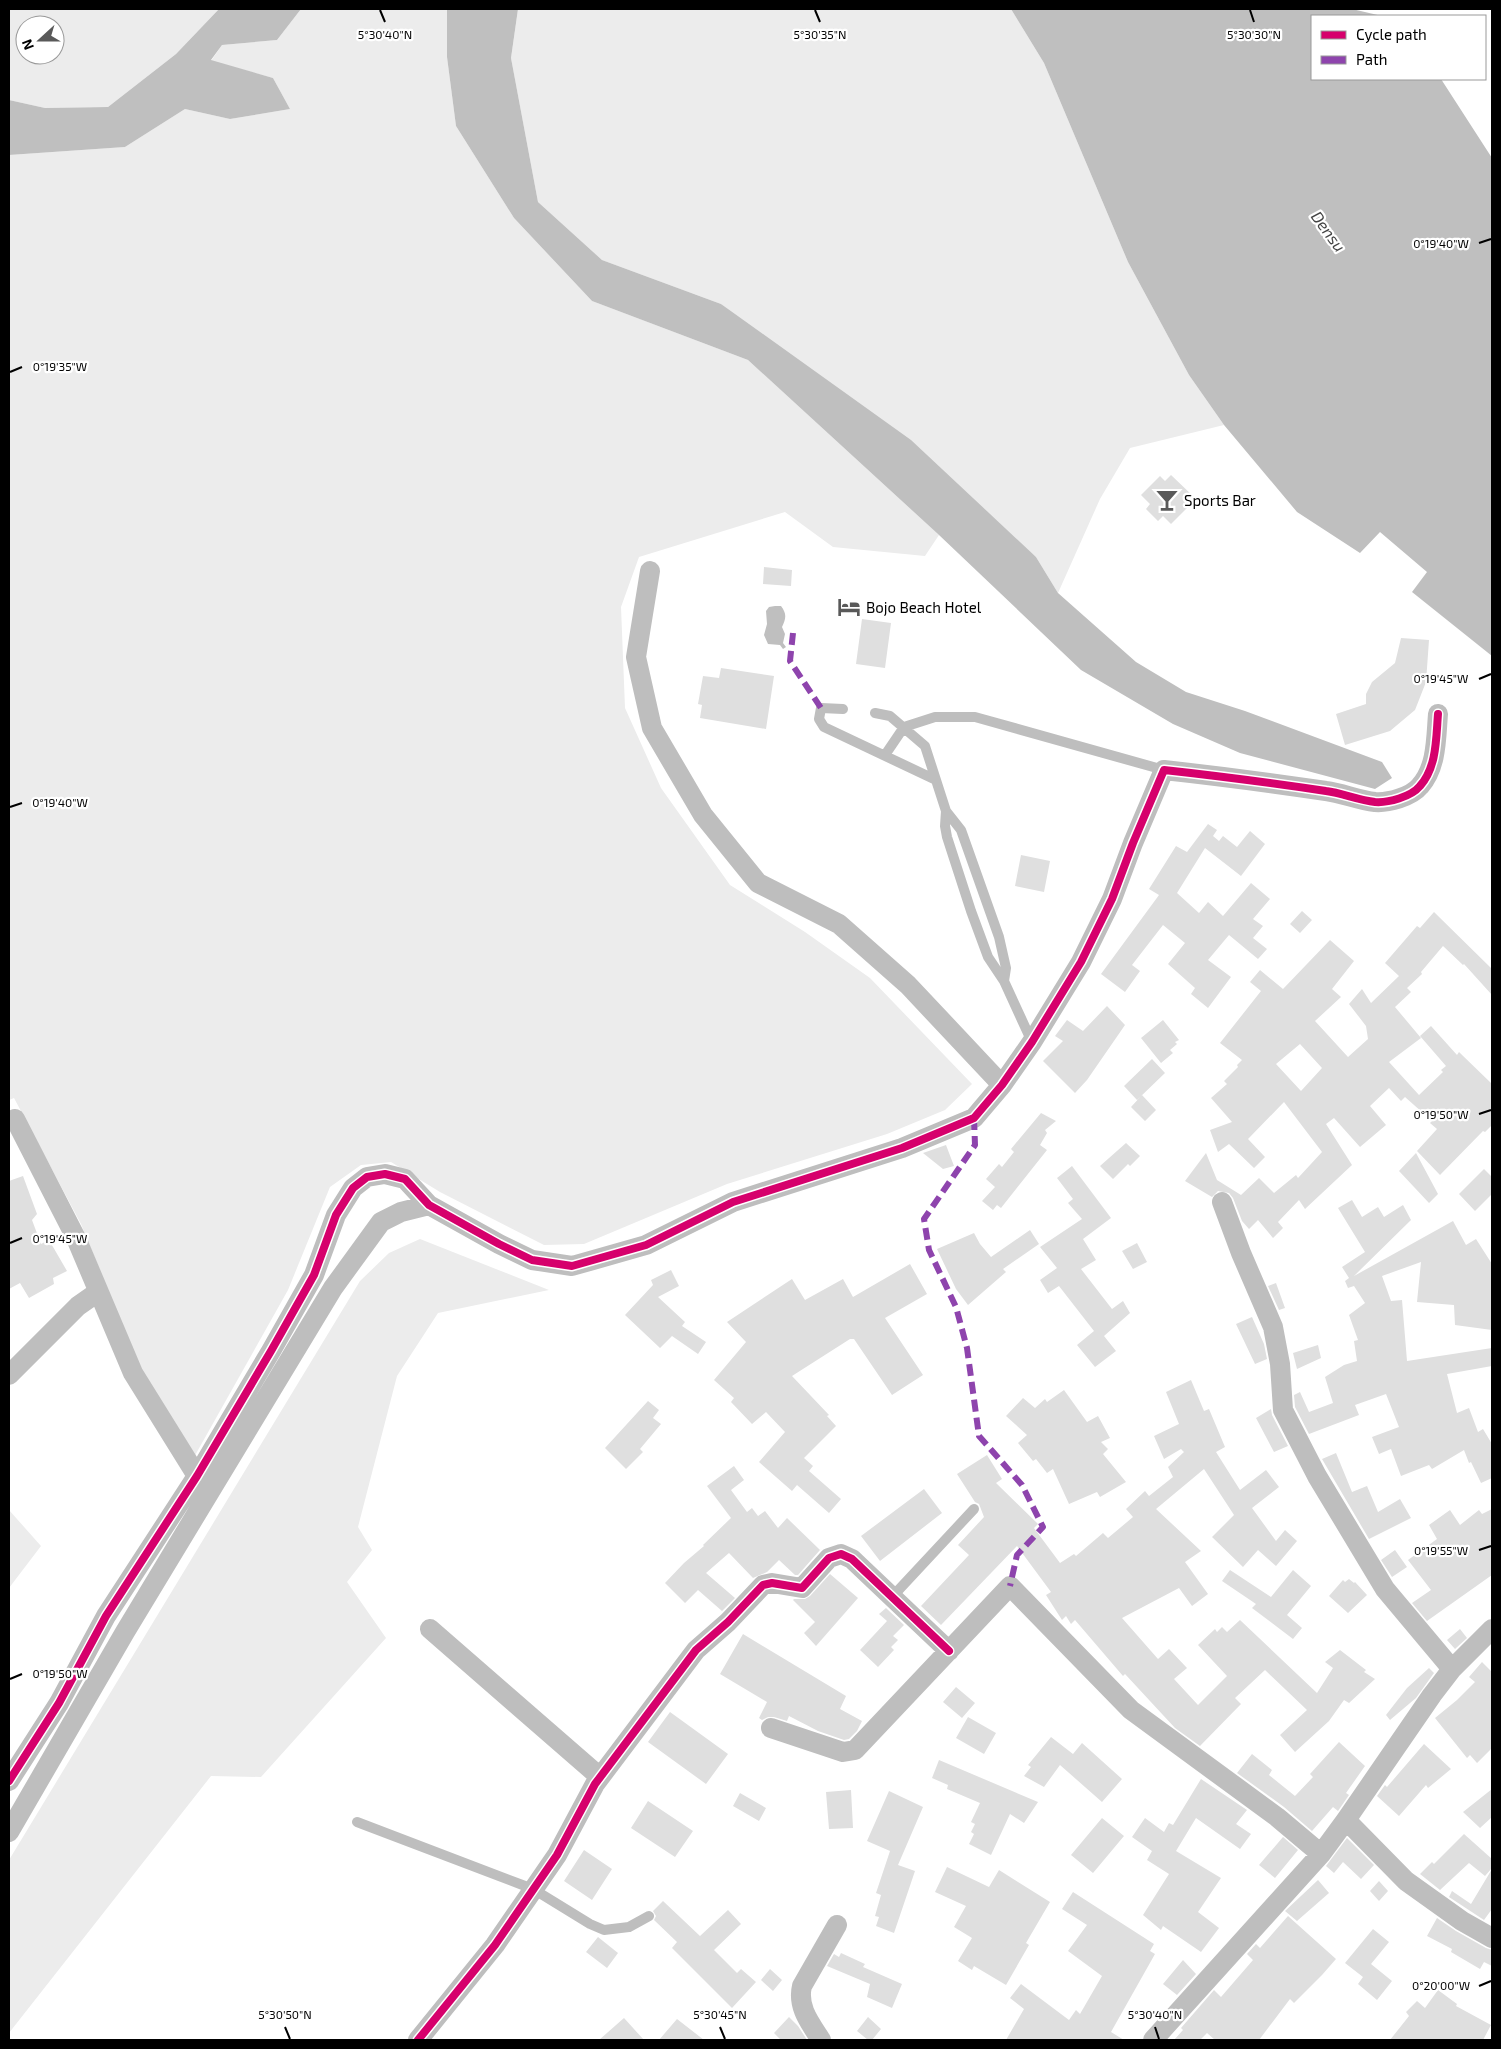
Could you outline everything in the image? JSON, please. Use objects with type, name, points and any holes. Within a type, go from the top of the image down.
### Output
[{"type":"street","points":[[650,571],[636,657],[652,728],[704,815],[758,883],[839,924],[908,985],[1002,1084]]},
{"type":"street","points":[[9,1781],[59,1703],[106,1616],[197,1476],[271,1351],[314,1275],[344,1199],[353,1188],[367,1178],[385,1174],[405,1179],[429,1205],[499,1244],[532,1260],[572,1266],[646,1245],[733,1202],[902,1148],[943,1132],[974,1118],[1002,1084],[1032,1042],[1081,962],[1108,907],[1164,770],[1261,781],[1338,793],[1376,802],[1402,798],[1420,787],[1431,768],[1435,752],[1438,714]]},
{"type":"street","points":[[15,1119],[76,1238],[132,1374],[197,1476]]},
{"type":"street","points":[[1222,1202],[1241,1253],[1273,1327],[1280,1364],[1283,1410],[1317,1476],[1385,1589],[1452,1669]]},
{"type":"street","points":[[9,1832],[126,1632],[333,1288],[381,1222],[401,1212],[429,1205]]},
{"type":"street","points":[[314,1275],[333,1288]]},
{"type":"street","points":[[9,1375],[78,1306],[98,1292]]},
{"type":"street","points":[[418,2040],[495,1946],[557,1855],[594,1784],[696,1650],[728,1622],[763,1586],[772,1583],[802,1588],[829,1558],[841,1554],[852,1559],[949,1651]]},
{"type":"street","points":[[771,1728],[842,1752],[855,1750],[1010,1586],[1131,1710],[1277,1817],[1322,1854]]},
{"type":"street","points":[[106,1616],[126,1632]]},
{"type":"street","points":[[430,1629],[600,1777]]},
{"type":"street","points":[[1153,2040],[1322,1854],[1432,1695],[1452,1669],[1492,1629]]},
{"type":"street","points":[[59,1703],[76,1717]]},
{"type":"street","points":[[1346,1820],[1406,1881],[1462,1921],[1492,1938]]},
{"type":"street","points":[[821,2040],[805,2015],[800,1997],[802,1986],[837,1925]]},
{"type":"lane","points":[[843,709],[821,708],[818,719],[824,727],[936,780]]},
{"type":"lane","points":[[875,713],[890,716],[925,746],[946,811],[961,830],[999,937],[1006,968],[1004,982]]},
{"type":"lane","points":[[885,755],[904,727],[935,717],[975,717],[1164,770]]},
{"type":"lane","points":[[946,811],[945,826],[947,837],[988,957],[1004,982],[1032,1042]]},
{"type":"lane","points":[[892,1597],[974,1509]]},
{"type":"lane","points":[[356,1822],[533,1889],[590,1924],[604,1930],[629,1927],[649,1916]]},
{"type":"shaded area","points":[[9,9],[219,9],[176,54],[108,107],[45,108],[9,100]]},
{"type":"shaded area","points":[[301,9],[447,9],[447,57],[456,126],[514,218],[592,301],[748,360],[939,535],[925,556],[833,547],[785,512],[639,557],[621,607],[625,708],[661,788],[730,885],[805,932],[870,978],[972,1084],[945,1110],[887,1134],[727,1184],[584,1244],[544,1245],[440,1192],[391,1162],[361,1165],[330,1187],[288,1290],[193,1459],[144,1378],[81,1224],[14,1098],[9,1100],[9,155],[125,147],[185,109],[230,119],[290,109],[273,78],[211,61],[222,45],[277,40]]},
{"type":"shaded area","points":[[518,9],[1011,9],[1044,63],[1128,262],[1189,375],[1224,425],[1130,448],[1100,499],[1058,593],[1036,557],[721,304],[602,260],[538,202],[511,58]]},
{"type":"shaded area","points":[[420,1239],[549,1290],[438,1313],[397,1376],[358,1527],[372,1550],[347,1582],[386,1638],[261,1777],[211,1776],[9,2033],[9,1860],[360,1281],[389,1253]]},
{"type":"shaded area","points":[[9,1510],[41,1546],[9,1588]]},
{"type":"water","points":[[219,9],[301,9],[277,40],[222,45],[211,60],[273,78],[290,109],[230,119],[185,109],[125,147],[9,155],[9,100],[45,108],[108,107],[176,54]]},
{"type":"water","points":[[447,9],[518,9],[511,58],[538,202],[602,260],[721,304],[911,440],[1036,557],[1058,593],[1136,662],[1186,692],[1245,711],[1382,762],[1392,778],[1375,789],[1240,753],[1173,724],[1081,670],[939,535],[748,360],[592,301],[514,218],[456,126],[447,57]]},
{"type":"water","name":"Densu","points":[[1011,9],[1352,9],[1378,15],[1311,15],[1311,80],[1442,80],[1492,158],[1492,656],[1412,592],[1427,572],[1380,532],[1360,553],[1297,512],[1224,425],[1189,375],[1128,262],[1044,63]]},
{"type":"water","points":[[781,606],[785,614],[782,627],[785,634],[783,643],[786,647],[783,649],[780,645],[768,644],[764,635],[767,624],[766,611],[769,607]]},
{"type":"building","name":"Sports Bar","points":[[1171,475],[1193,496],[1185,504],[1188,507],[1171,524],[1163,516],[1158,521],[1146,509],[1150,504],[1141,495],[1160,476],[1165,481]]},
{"type":"building","points":[[764,567],[792,570],[791,586],[763,584]]},
{"type":"building","points":[[862,619],[891,623],[885,668],[856,664]]},
{"type":"building","points":[[1401,638],[1429,640],[1426,682],[1415,710],[1390,731],[1345,745],[1336,714],[1366,704],[1366,694],[1372,682],[1395,663]]},
{"type":"building","points":[[721,668],[774,676],[766,729],[700,718],[702,705],[698,704],[703,676],[719,678]]},
{"type":"building","points":[[1208,824],[1217,830],[1213,836],[1219,841],[1223,836],[1237,847],[1250,831],[1265,844],[1241,876],[1205,848],[1177,893],[1199,913],[1208,902],[1223,916],[1251,883],[1270,899],[1253,919],[1263,926],[1253,938],[1267,949],[1258,959],[1229,935],[1208,960],[1231,977],[1208,1008],[1191,994],[1195,988],[1168,964],[1185,943],[1163,925],[1132,965],[1140,971],[1125,992],[1101,974],[1159,895],[1149,889],[1176,846],[1187,852]]},
{"type":"building","points":[[1021,855],[1050,861],[1044,892],[1015,886]]},
{"type":"building","points":[[1302,911],[1312,920],[1300,933],[1290,924]]},
{"type":"building","points":[[1434,912],[1492,969],[1492,995],[1464,964],[1443,946],[1421,972],[1422,974],[1407,988],[1411,992],[1395,1007],[1421,1038],[1389,1062],[1419,1095],[1443,1072],[1441,1070],[1446,1066],[1420,1036],[1431,1026],[1457,1055],[1459,1052],[1492,1084],[1492,1125],[1485,1132],[1483,1131],[1440,1175],[1417,1151],[1437,1129],[1430,1123],[1432,1121],[1405,1097],[1401,1101],[1389,1088],[1370,1106],[1386,1125],[1360,1147],[1334,1118],[1326,1124],[1352,1165],[1305,1209],[1299,1200],[1278,1222],[1283,1228],[1273,1238],[1258,1220],[1249,1229],[1242,1221],[1233,1198],[1229,1193],[1218,1191],[1212,1197],[1185,1181],[1206,1153],[1217,1180],[1241,1195],[1259,1178],[1274,1193],[1296,1175],[1298,1178],[1322,1152],[1284,1102],[1248,1139],[1265,1157],[1254,1168],[1229,1144],[1218,1152],[1210,1130],[1232,1122],[1211,1098],[1227,1084],[1224,1081],[1238,1067],[1237,1065],[1242,1060],[1220,1043],[1261,991],[1250,982],[1260,970],[1283,989],[1330,940],[1354,961],[1332,989],[1341,997],[1315,1021],[1348,1057],[1368,1039],[1366,1026],[1349,1004],[1362,989],[1371,1003],[1399,976],[1385,963],[1417,926],[1420,928]],"holes":[[[1300,1044],[1322,1068],[1301,1091],[1276,1064]]]},
{"type":"building","points":[[1107,1006],[1125,1025],[1087,1080],[1075,1093],[1043,1061],[1063,1041],[1055,1036],[1067,1020],[1083,1031]]},
{"type":"building","points":[[1163,1020],[1179,1040],[1175,1042],[1177,1044],[1170,1050],[1173,1053],[1161,1063],[1141,1038]]},
{"type":"building","points":[[1152,1059],[1165,1073],[1137,1100],[1124,1086]]},
{"type":"building","points":[[1142,1095],[1156,1110],[1145,1121],[1131,1107]]},
{"type":"building","points":[[1041,1113],[1056,1121],[1045,1130],[1047,1133],[1040,1145],[1047,1150],[1001,1208],[997,1205],[993,1210],[982,1201],[995,1187],[986,1179],[999,1164],[1002,1167],[1014,1152],[1011,1149]]},
{"type":"building","points":[[1126,1143],[1140,1156],[1130,1166],[1128,1164],[1113,1179],[1100,1166]]},
{"type":"building","points":[[946,1145],[954,1166],[943,1169],[923,1153]]},
{"type":"building","points":[[1416,1153],[1438,1194],[1429,1203],[1399,1171]]},
{"type":"building","points":[[1072,1166],[1111,1218],[1083,1239],[1096,1260],[1081,1269],[1112,1309],[1123,1301],[1130,1313],[1104,1336],[1116,1351],[1095,1367],[1077,1345],[1094,1331],[1059,1286],[1048,1293],[1040,1280],[1057,1268],[1040,1247],[1082,1219],[1068,1203],[1073,1199],[1057,1178]]},
{"type":"building","points":[[1484,1169],[1492,1177],[1492,1194],[1475,1211],[1459,1194]]},
{"type":"building","points":[[23,1176],[37,1214],[32,1220],[41,1244],[49,1240],[67,1271],[53,1278],[54,1284],[29,1298],[20,1283],[9,1289],[9,1181]]},
{"type":"building","points":[[1352,1200],[1362,1217],[1378,1207],[1384,1217],[1403,1205],[1411,1220],[1354,1276],[1453,1221],[1466,1245],[1476,1239],[1492,1264],[1492,1330],[1455,1325],[1454,1305],[1417,1302],[1421,1262],[1382,1276],[1391,1301],[1402,1300],[1407,1361],[1492,1348],[1492,1366],[1447,1374],[1457,1413],[1469,1408],[1478,1432],[1483,1429],[1492,1444],[1492,1478],[1481,1483],[1471,1462],[1469,1463],[1464,1450],[1432,1469],[1429,1465],[1401,1476],[1391,1449],[1379,1454],[1372,1437],[1399,1427],[1386,1394],[1355,1405],[1359,1415],[1309,1434],[1295,1407],[1294,1395],[1300,1392],[1309,1412],[1333,1403],[1325,1377],[1344,1365],[1357,1361],[1354,1341],[1358,1340],[1349,1315],[1365,1303],[1354,1286],[1348,1288],[1345,1281],[1349,1278],[1342,1267],[1365,1252],[1338,1208]]},
{"type":"building","points":[[1030,1230],[1039,1244],[1003,1269],[1006,1272],[968,1305],[956,1289],[937,1249],[974,1233],[991,1257]]},
{"type":"building","points":[[1137,1243],[1147,1262],[1133,1269],[1122,1251]]},
{"type":"building","points":[[910,1264],[927,1294],[885,1318],[923,1375],[892,1395],[854,1339],[850,1339],[792,1376],[829,1415],[827,1416],[836,1426],[804,1458],[813,1466],[809,1471],[841,1499],[829,1513],[797,1485],[792,1491],[759,1462],[785,1432],[766,1412],[752,1424],[731,1402],[734,1398],[714,1380],[746,1342],[727,1322],[792,1279],[805,1300],[843,1279],[853,1297]]},
{"type":"building","points":[[671,1270],[679,1286],[658,1297],[685,1322],[682,1326],[706,1342],[698,1354],[672,1336],[660,1348],[625,1315],[653,1285],[651,1280]]},
{"type":"building","points":[[1276,1283],[1285,1308],[1279,1310],[1268,1286]]},
{"type":"building","points":[[1252,1317],[1264,1344],[1267,1359],[1255,1364],[1236,1324]]},
{"type":"building","points":[[1318,1345],[1321,1358],[1297,1369],[1293,1353]]},
{"type":"building","points":[[1191,1380],[1204,1411],[1209,1409],[1225,1447],[1216,1452],[1240,1490],[1266,1470],[1279,1487],[1252,1508],[1276,1541],[1285,1530],[1297,1541],[1276,1566],[1258,1550],[1243,1567],[1212,1537],[1234,1515],[1204,1469],[1156,1509],[1201,1551],[1185,1562],[1208,1594],[1192,1606],[1179,1588],[1122,1618],[1158,1659],[1169,1649],[1187,1668],[1174,1679],[1198,1705],[1227,1676],[1198,1645],[1215,1629],[1217,1632],[1222,1627],[1227,1632],[1240,1620],[1317,1693],[1333,1668],[1325,1662],[1340,1650],[1366,1670],[1364,1672],[1375,1679],[1349,1703],[1344,1700],[1329,1721],[1295,1752],[1280,1735],[1307,1710],[1265,1670],[1235,1698],[1241,1704],[1200,1746],[1175,1728],[1125,1674],[1123,1676],[1075,1620],[1071,1624],[1066,1616],[1062,1620],[1046,1595],[1051,1592],[1017,1546],[941,1625],[921,1606],[969,1555],[958,1545],[984,1517],[979,1504],[975,1502],[957,1474],[987,1455],[1002,1479],[996,1483],[1038,1524],[1034,1528],[1060,1563],[1074,1554],[1076,1556],[1103,1533],[1108,1538],[1133,1517],[1126,1509],[1145,1491],[1149,1496],[1173,1477],[1168,1467],[1184,1452],[1181,1449],[1164,1459],[1154,1436],[1179,1424],[1166,1392]]},
{"type":"building","points":[[1064,1390],[1087,1422],[1098,1416],[1110,1438],[1101,1442],[1108,1449],[1103,1454],[1126,1482],[1100,1497],[1097,1492],[1069,1504],[1053,1469],[1047,1473],[1036,1459],[1033,1461],[1018,1443],[1027,1435],[1006,1416],[1023,1398],[1035,1408],[1045,1399],[1047,1402]]},
{"type":"building","points":[[648,1401],[659,1410],[653,1418],[661,1424],[640,1449],[643,1452],[626,1469],[605,1448]]},
{"type":"building","points":[[1271,1409],[1272,1415],[1288,1446],[1274,1452],[1256,1418]]},
{"type":"building","points":[[1336,1453],[1352,1492],[1367,1486],[1378,1512],[1400,1499],[1411,1518],[1369,1539],[1322,1459]]},
{"type":"building","points":[[734,1466],[744,1480],[731,1490],[747,1512],[752,1508],[758,1516],[765,1511],[778,1528],[787,1518],[820,1550],[798,1575],[795,1575],[779,1560],[767,1572],[753,1578],[729,1553],[706,1573],[735,1598],[722,1611],[698,1590],[685,1603],[665,1583],[731,1518],[707,1486]]},
{"type":"building","points":[[924,1489],[942,1513],[880,1561],[861,1536]]},
{"type":"building","points":[[1492,1509],[1492,1575],[1427,1621],[1412,1603],[1431,1590],[1408,1560],[1437,1539],[1429,1525],[1450,1510],[1460,1525],[1479,1510],[1482,1514]]},
{"type":"building","points":[[1395,1550],[1407,1567],[1392,1577],[1381,1560]]},
{"type":"building","points":[[1230,1570],[1271,1597],[1293,1570],[1311,1586],[1287,1615],[1302,1628],[1293,1639],[1252,1608],[1256,1604],[1222,1581]]},
{"type":"building","points":[[830,1574],[858,1598],[816,1646],[804,1633],[815,1622],[793,1600],[805,1599],[810,1596]]},
{"type":"building","points":[[1349,1579],[1355,1582],[1367,1595],[1348,1613],[1329,1596],[1343,1580],[1345,1582]]},
{"type":"building","points":[[886,1608],[904,1625],[893,1636],[898,1640],[891,1647],[894,1650],[878,1667],[860,1650],[887,1621],[879,1614]]},
{"type":"building","points":[[1460,1629],[1467,1638],[1455,1649],[1447,1640]]},
{"type":"building","points":[[743,1634],[846,1696],[840,1709],[862,1721],[857,1731],[849,1739],[844,1740],[818,1731],[789,1716],[787,1721],[774,1717],[762,1720],[759,1718],[767,1702],[720,1674]]},
{"type":"building","points":[[1482,1662],[1492,1672],[1492,1748],[1477,1763],[1470,1755],[1467,1758],[1435,1718],[1475,1682],[1469,1677]]},
{"type":"building","points":[[1429,1668],[1434,1673],[1416,1698],[1390,1720],[1386,1715],[1407,1688]]},
{"type":"building","points":[[956,1687],[975,1703],[962,1718],[943,1702]]},
{"type":"building","points":[[670,1712],[728,1754],[706,1784],[648,1742]]},
{"type":"building","points":[[968,1717],[996,1733],[984,1754],[956,1738]]},
{"type":"building","points":[[1051,1737],[1073,1754],[1082,1743],[1122,1779],[1102,1802],[1060,1765],[1044,1787],[1024,1776],[1031,1767],[1028,1765]]},
{"type":"building","points":[[1339,1742],[1365,1766],[1346,1793],[1349,1795],[1338,1811],[1333,1807],[1312,1831],[1284,1807],[1237,1773],[1252,1754],[1272,1770],[1269,1775],[1295,1796],[1313,1777],[1310,1774]]},
{"type":"building","points":[[1424,1744],[1451,1769],[1428,1788],[1426,1785],[1399,1816],[1377,1796]]},
{"type":"building","points":[[939,1760],[1038,1802],[1024,1823],[1010,1814],[991,1855],[969,1844],[974,1834],[971,1832],[975,1824],[971,1822],[980,1803],[947,1789],[948,1785],[932,1778]]},
{"type":"building","points":[[1201,1779],[1247,1810],[1236,1824],[1251,1834],[1240,1849],[1196,1818],[1176,1851],[1221,1878],[1198,1912],[1219,1928],[1201,1952],[1163,1926],[1161,1930],[1143,1915],[1169,1874],[1147,1860],[1152,1851],[1132,1837],[1145,1818],[1164,1832],[1169,1823],[1173,1825]]},
{"type":"building","points":[[1492,1789],[1492,1817],[1480,1828],[1463,1812]]},
{"type":"building","points":[[851,1790],[853,1828],[829,1829],[826,1792]]},
{"type":"building","points":[[889,1791],[923,1807],[898,1865],[915,1871],[894,1933],[876,1926],[879,1917],[875,1916],[881,1895],[876,1893],[890,1851],[867,1841]]},
{"type":"building","points":[[740,1793],[766,1808],[759,1821],[733,1806]]},
{"type":"building","points":[[648,1801],[693,1831],[675,1857],[631,1828]]},
{"type":"building","points":[[1102,1818],[1124,1836],[1093,1873],[1071,1855]]},
{"type":"building","points":[[1464,1834],[1492,1859],[1492,1868],[1485,1876],[1469,1863],[1440,1890],[1420,1874],[1432,1862],[1434,1864]]},
{"type":"building","points":[[1283,1837],[1298,1850],[1275,1878],[1259,1865]]},
{"type":"building","points":[[1347,1838],[1374,1865],[1361,1879],[1343,1862],[1334,1873],[1326,1866]]},
{"type":"building","points":[[584,1850],[612,1869],[592,1900],[564,1881]]},
{"type":"building","points":[[947,1867],[989,1887],[999,1870],[1050,1902],[1026,1943],[1029,1945],[1006,1985],[974,1966],[972,1970],[958,1961],[972,1938],[954,1927],[966,1906],[935,1892]]},
{"type":"building","points":[[1492,1869],[1492,1909],[1484,1920],[1449,1897],[1452,1891],[1471,1904]]},
{"type":"building","points":[[1318,1880],[1329,1893],[1297,1921],[1285,1911]]},
{"type":"building","points":[[1379,1881],[1388,1891],[1379,1901],[1370,1891]]},
{"type":"building","points":[[1073,1892],[1154,1944],[1150,1951],[1155,1954],[1111,2032],[1124,2040],[1006,2040],[1024,2009],[1010,1998],[1021,1984],[1069,2020],[1076,2010],[1080,2014],[1102,1976],[1068,1951],[1087,1925],[1062,1909]]},
{"type":"building","points":[[663,1901],[700,1936],[728,1910],[741,1924],[714,1950],[737,1973],[741,1969],[756,1982],[732,2008],[672,1948],[677,1942],[654,1920],[656,1916],[653,1911]]},
{"type":"building","points":[[1288,1916],[1336,1959],[1322,1975],[1294,2003],[1290,1999],[1259,2040],[1215,2040],[1207,2033],[1200,2040],[1174,2040],[1183,2030],[1181,2028],[1214,1990],[1221,1997],[1253,1960],[1247,1954],[1256,1944],[1260,1948]]},
{"type":"building","points":[[1437,1918],[1456,1931],[1492,1950],[1492,1966],[1484,1962],[1480,1969],[1451,1952],[1452,1949],[1427,1936]]},
{"type":"building","points":[[1373,1929],[1389,1942],[1371,1964],[1392,1981],[1377,2000],[1358,1984],[1363,1977],[1345,1963]]},
{"type":"building","points":[[598,1937],[618,1953],[607,1968],[586,1952]]},
{"type":"building","points":[[841,1953],[865,1964],[863,1967],[902,1984],[892,2008],[867,1997],[870,1984],[827,1966],[834,1954],[839,1957]]},
{"type":"building","points":[[1183,1960],[1196,1974],[1177,1995],[1163,1984]]},
{"type":"building","points":[[770,1969],[782,1980],[773,1991],[761,1980]]},
{"type":"building","points":[[1438,1990],[1457,2004],[1456,2006],[1491,2025],[1483,2040],[1390,2040],[1409,2016],[1406,2012],[1417,2001],[1425,2008]]},
{"type":"building","points":[[789,2017],[798,2026],[807,2040],[781,2040],[774,2033]]},
{"type":"building","points":[[868,2017],[881,2029],[872,2040],[868,2040],[857,2031]]},
{"type":"building","points":[[624,2018],[644,2040],[599,2040]]},
{"type":"building","points":[[677,2019],[704,2040],[659,2040]]},
{"type":"marked path","points":[[793,633],[790,661],[821,708]]},
{"type":"marked path","points":[[974,1118],[975,1145],[924,1219],[929,1250],[956,1307],[967,1348],[979,1436],[1022,1485],[1043,1527],[1017,1555],[1010,1586]]},
{"type":"cycle path","points":[[9,1781],[59,1703],[106,1616],[197,1476],[271,1351],[314,1275],[336,1215],[353,1188],[367,1177],[385,1174],[405,1179],[429,1205],[499,1244],[532,1260],[572,1266],[646,1245],[733,1202],[902,1148],[974,1118],[1002,1085],[1032,1042],[1081,962],[1112,899],[1164,770],[1326,791],[1375,802],[1393,800],[1416,790],[1426,778],[1435,752],[1438,714]]},
{"type":"cycle path","points":[[418,2040],[495,1945],[557,1855],[595,1784],[696,1650],[728,1622],[763,1585],[772,1583],[802,1588],[829,1558],[841,1554],[852,1559],[949,1651]]},
{"type":"place","name":"Sports Bar","points":[[1167,500]]},
{"type":"place","name":"Bojo Beach Hotel","points":[[849,607]]}]
